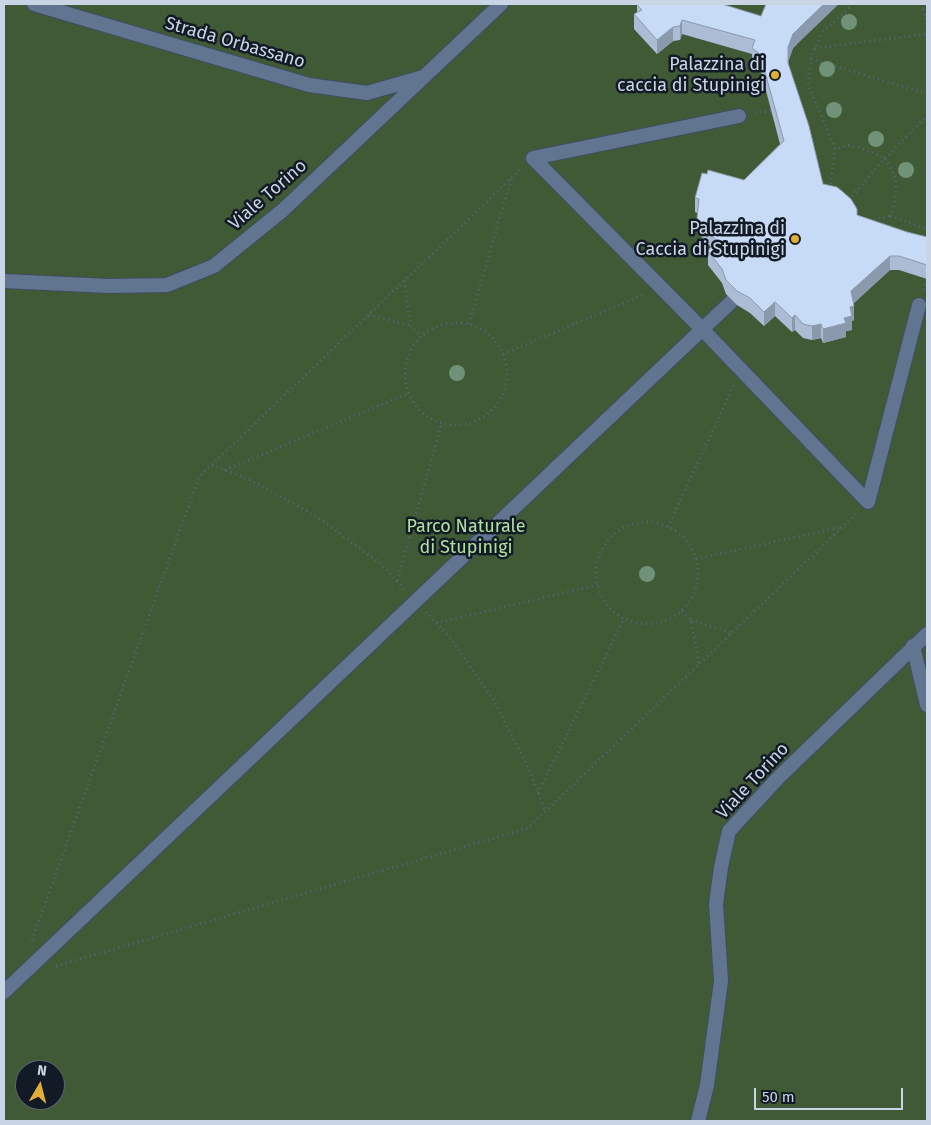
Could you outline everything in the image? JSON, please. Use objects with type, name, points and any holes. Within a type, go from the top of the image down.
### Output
[{"type":"street","name":"Strada Orbassano","points":[[34,4],[309,85],[366,93],[426,76]]},
{"type":"street","name":"Viale Torino","points":[[4,281],[109,286],[166,285],[214,266],[283,210],[501,4]]},
{"type":"street","points":[[533,158],[739,116]]},
{"type":"street","points":[[533,158],[741,369],[868,502]]},
{"type":"street","points":[[4,992],[732,301]]},
{"type":"street","points":[[868,502],[919,305]]},
{"type":"street","name":"Viale Torino","points":[[698,1121],[706,1085],[721,981],[716,904],[721,867],[729,831],[778,778],[927,634]]},
{"type":"street","points":[[913,646],[927,705]]},
{"type":"path","points":[[829,191],[835,150],[808,83],[811,59],[814,48],[822,33],[853,4]]},
{"type":"path","points":[[922,4],[927,26]]},
{"type":"path","points":[[814,48],[927,34]]},
{"type":"path","points":[[811,59],[927,94]]},
{"type":"path","points":[[843,206],[885,158],[927,116]]},
{"type":"path","points":[[835,150],[850,145],[885,158],[896,180],[895,202],[891,216]]},
{"type":"path","points":[[29,949],[199,477],[533,158]]},
{"type":"path","points":[[469,324],[511,178]]},
{"type":"path","points":[[865,222],[891,216],[927,229]]},
{"type":"path","points":[[404,281],[411,326]]},
{"type":"path","points":[[503,354],[661,287]]},
{"type":"path","points":[[369,315],[411,326],[421,336]]},
{"type":"path","points":[[451,323],[469,324],[485,332],[498,344],[505,360],[507,378],[503,395],[493,410],[480,419],[465,425],[448,425],[433,420],[420,411],[409,393],[405,382],[405,366],[410,351],[421,336],[434,328],[451,323]]},
{"type":"path","points":[[668,528],[741,369]]},
{"type":"path","points":[[225,470],[409,393]]},
{"type":"path","points":[[397,581],[442,423]]},
{"type":"path","points":[[212,465],[250,480],[316,516],[381,564]]},
{"type":"path","points":[[48,969],[528,828],[868,502]]},
{"type":"path","points":[[642,522],[660,524],[668,528],[676,531],[689,543],[696,559],[698,577],[694,594],[682,611],[656,624],[640,624],[624,619],[611,610],[601,597],[596,565],[601,550],[611,537],[625,527],[642,522]]},
{"type":"path","points":[[696,559],[843,527]]},
{"type":"path","points":[[436,623],[598,585]]},
{"type":"path","points":[[682,611],[691,620],[732,633]]},
{"type":"path","points":[[538,793],[624,619]]},
{"type":"path","points":[[691,620],[700,664]]},
{"type":"path","points":[[451,639],[494,699],[529,769],[546,811]]},
{"type":"green space","name":"Parco Naturale di Stupinigi","points":[[4,4],[927,4],[927,1121],[4,1121]]},
{"type":"building","name":"Palazzina di Caccia di Stupinigi","points":[[638,4],[722,4],[761,16],[766,4],[824,4],[793,34],[788,47],[788,63],[809,126],[823,184],[837,187],[851,199],[857,209],[857,215],[927,237],[927,265],[899,256],[890,256],[851,291],[854,306],[850,307],[852,316],[844,318],[846,323],[823,329],[821,324],[812,326],[803,324],[795,315],[792,318],[775,302],[764,312],[750,298],[737,291],[726,280],[722,269],[708,251],[716,240],[697,218],[699,199],[695,198],[702,173],[707,174],[708,170],[744,180],[784,141],[760,54],[752,48],[755,40],[682,20],[680,26],[673,27],[657,40],[634,14],[642,10]]},
{"type":"place","name":"Palazzina di caccia di Stupinigi","points":[[775,75]]},
{"type":"place","name":"Palazzina di Caccia di Stupinigi","points":[[795,239]]}]
